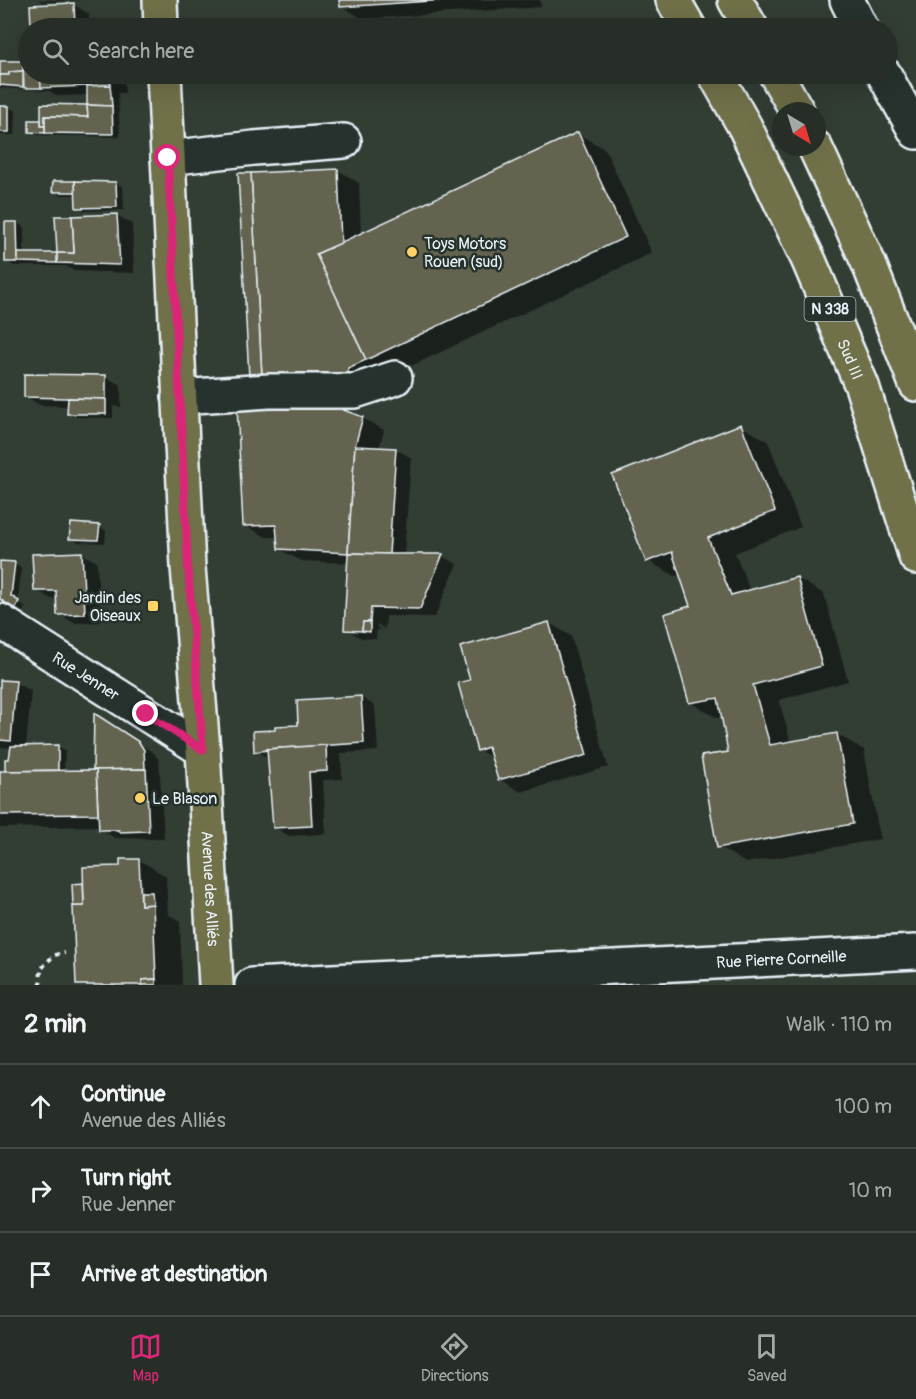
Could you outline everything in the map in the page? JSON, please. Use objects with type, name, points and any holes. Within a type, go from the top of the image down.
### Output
[{"type":"main road","points":[[160,0],[161,18]]},
{"type":"main road","points":[[673,0],[683,18]]},
{"type":"main road","points":[[735,0],[745,18]]},
{"type":"main road","name":"Avenue des Alliés","points":[[164,84],[188,567],[203,750],[216,985]]},
{"type":"main road","name":"Sud III","points":[[721,84],[745,127],[809,261],[862,386],[916,557]]},
{"type":"main road","points":[[782,84],[792,102]]},
{"type":"main road","points":[[819,156],[869,264],[916,384]]},
{"type":"street","points":[[847,0],[856,18]]},
{"type":"street","points":[[890,84],[916,132]]},
{"type":"street","points":[[168,158],[344,141]]},
{"type":"street","points":[[179,397],[269,391],[355,391],[395,378]]},
{"type":"street","name":"Rue Jenner","points":[[0,621],[203,750]]},
{"type":"street","name":"Rue Pierre Corneille","points":[[252,985],[594,976],[916,952]]},
{"type":"path","points":[[40,985],[41,969],[54,955],[65,953]]},
{"type":"building","points":[[339,0],[446,0],[340,7]]},
{"type":"building","points":[[74,3],[75,18],[31,18],[30,5]]},
{"type":"building","points":[[0,61],[18,61],[18,71],[0,75]]},
{"type":"building","points":[[18,71],[18,84],[23,84],[23,87],[0,85],[0,75],[9,75],[9,72]]},
{"type":"building","points":[[24,84],[41,84],[41,88],[24,88]]},
{"type":"building","points":[[41,84],[110,84],[110,85],[41,88]]},
{"type":"building","points":[[110,85],[112,106],[87,105],[87,86]]},
{"type":"building","points":[[41,104],[87,105],[88,117],[45,116],[45,126],[41,126]]},
{"type":"building","points":[[87,105],[112,106],[113,134],[45,133],[45,116],[88,117]]},
{"type":"building","points":[[0,106],[9,106],[9,132],[0,132]]},
{"type":"building","points":[[29,120],[41,120],[41,126],[45,126],[45,133],[29,132]]},
{"type":"building","points":[[578,132],[626,237],[366,360],[316,254]]},
{"type":"building","points":[[338,169],[341,243],[316,254],[366,360],[348,368],[348,373],[262,377],[251,173]]},
{"type":"building","points":[[238,173],[251,173],[262,377],[249,377]]},
{"type":"building","points":[[53,181],[75,181],[76,192],[52,192]]},
{"type":"building","points":[[75,181],[116,182],[117,207],[76,208]]},
{"type":"building","points":[[117,214],[120,265],[57,263],[57,253],[74,253],[72,216]]},
{"type":"building","points":[[55,216],[72,216],[74,253],[57,253]]},
{"type":"building","points":[[5,222],[17,222],[18,262],[5,262]]},
{"type":"building","points":[[18,253],[57,253],[57,263],[18,262]]},
{"type":"building","points":[[24,374],[106,375],[106,399],[24,397]]},
{"type":"building","points":[[68,398],[106,399],[106,414],[67,414]]},
{"type":"building","points":[[327,404],[363,417],[355,446],[348,553],[278,549],[276,525],[243,526],[237,406]]},
{"type":"building","points":[[741,424],[775,511],[708,538],[731,595],[797,577],[822,666],[753,685],[770,745],[837,733],[853,824],[717,848],[701,756],[728,752],[718,698],[689,703],[664,614],[690,606],[672,552],[646,562],[612,475]]},
{"type":"building","points":[[355,446],[396,448],[389,554],[348,553]]},
{"type":"building","points":[[71,523],[100,525],[98,540],[69,539]]},
{"type":"building","points":[[82,552],[85,614],[57,615],[56,591],[34,591],[32,554]]},
{"type":"building","points":[[348,553],[443,554],[420,609],[371,608],[370,622],[363,622],[362,631],[344,630]]},
{"type":"building","points":[[0,561],[15,562],[11,596],[19,601],[15,609],[0,599]]},
{"type":"building","points":[[363,622],[370,622],[370,632],[362,631]]},
{"type":"building","points":[[549,622],[587,755],[498,780],[488,747],[477,751],[458,683],[470,680],[460,647]]},
{"type":"building","points":[[0,680],[16,681],[11,741],[0,740]]},
{"type":"building","points":[[361,696],[364,743],[267,749],[254,752],[253,731],[275,730],[275,726],[298,725],[297,700]]},
{"type":"building","points":[[94,713],[139,742],[144,750],[145,769],[93,770]]},
{"type":"building","points":[[58,745],[58,770],[5,771],[5,759],[9,759],[11,746]]},
{"type":"building","points":[[326,745],[327,771],[309,772],[312,826],[273,828],[267,749]]},
{"type":"building","points":[[146,769],[149,831],[99,830],[96,770]]},
{"type":"building","points":[[96,770],[98,814],[0,815],[0,771]]},
{"type":"building","points":[[120,859],[139,859],[141,905],[153,904],[156,979],[142,980],[142,985],[76,985],[73,906],[84,906],[83,867],[120,866]]},
{"type":"building","points":[[83,883],[84,906],[73,906],[72,884]]},
{"type":"building","points":[[141,892],[152,892],[153,904],[141,905]]},
{"type":"building","points":[[156,979],[156,985],[142,985],[142,980]]},
{"type":"place","name":"Toys Motors Rouen (sud)","points":[[412,252]]},
{"type":"place","name":"Jardin des Oiseaux","points":[[153,606]]},
{"type":"place","name":"Le Blason","points":[[140,798]]},
{"type":"route","points":[[146,714],[203,750],[188,567],[168,158]]}]
